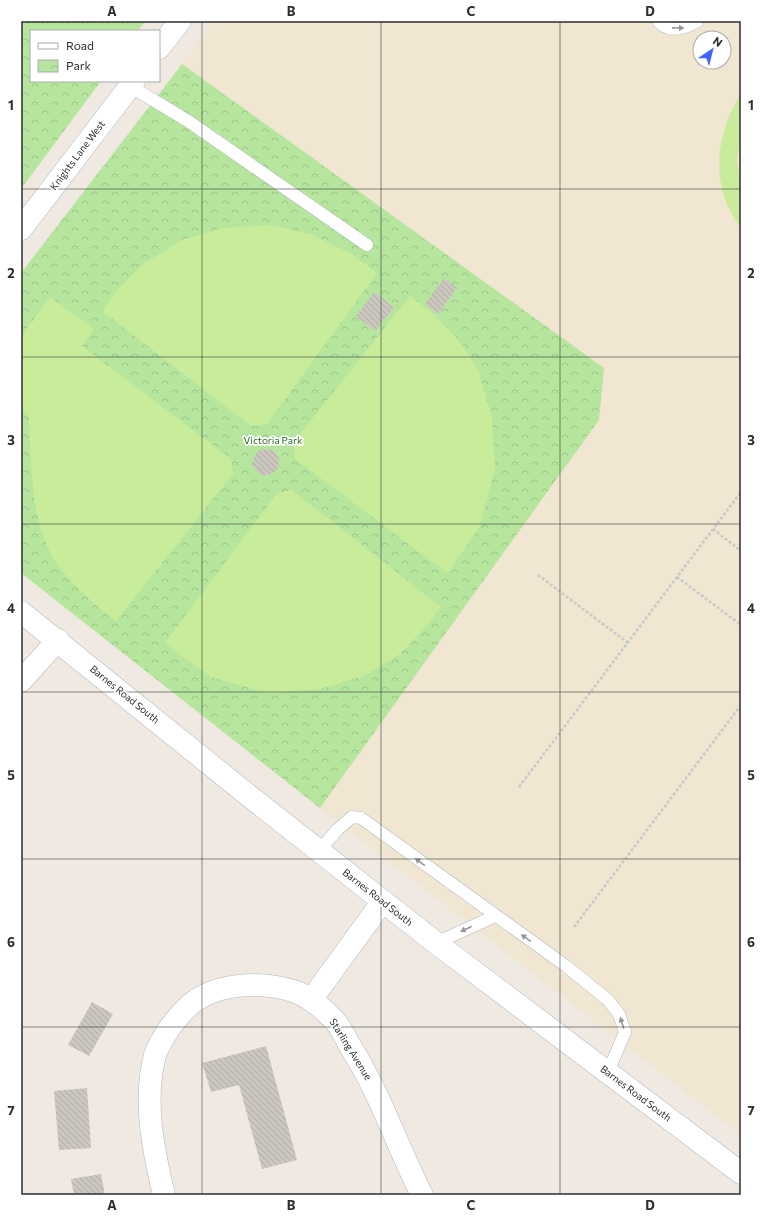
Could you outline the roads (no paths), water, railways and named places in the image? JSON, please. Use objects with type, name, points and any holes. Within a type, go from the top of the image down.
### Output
[{"type":"street","points":[[160,47],[180,21]]},
{"type":"street","name":"Knights Lane West","points":[[21,229],[132,84]]},
{"type":"street","name":"Barnes Road South","points":[[21,612],[436,943],[741,1173]]},
{"type":"street","points":[[21,681],[58,640]]},
{"type":"street","points":[[311,1000],[383,901]]},
{"type":"street","name":"Starling Avenue","points":[[164,1195],[150,1126],[150,1082],[156,1054],[170,1028],[192,1003],[209,994],[229,987],[255,986],[276,987],[296,992],[311,1000],[334,1019],[366,1071],[422,1195]]},
{"type":"lane","points":[[658,21],[661,25],[674,29],[685,28],[698,21]]},
{"type":"lane","points":[[132,84],[367,245]]},
{"type":"lane","points":[[319,851],[338,829],[352,817],[361,818],[566,966],[608,1000],[619,1014],[625,1032],[608,1072]]},
{"type":"lane","points":[[436,943],[495,916]]},
{"type":"park label","name":"Victoria Park","points":[[273,440]]}]
